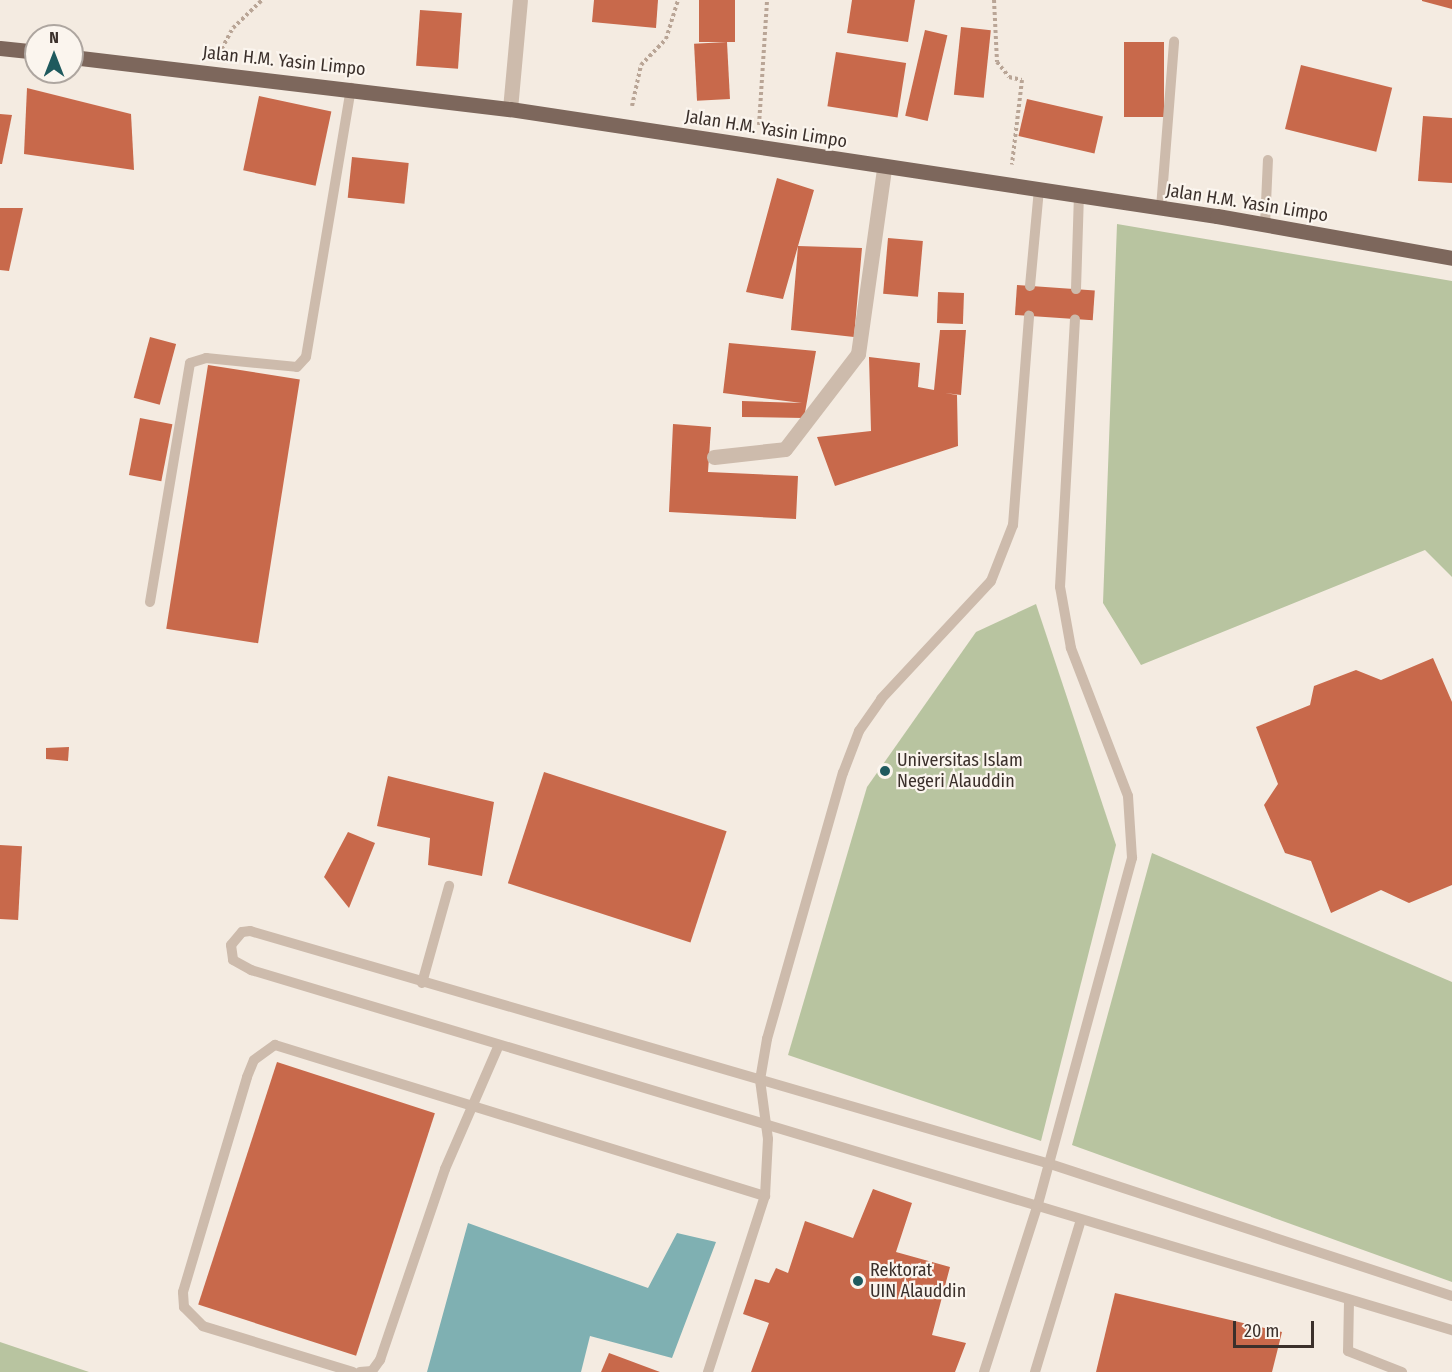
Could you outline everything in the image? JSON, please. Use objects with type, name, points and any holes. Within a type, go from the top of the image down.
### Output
[{"type":"main road","points":[[0,48],[24,51]]},
{"type":"main road","name":"Jalan H.M. Yasin Limpo","points":[[84,58],[351,88],[510,109],[884,168],[1079,195],[1452,258]]},
{"type":"street","points":[[510,109],[520,0]]},
{"type":"street","points":[[714,457],[785,449],[858,354],[884,168]]},
{"type":"lane","points":[[1161,208],[1174,42]]},
{"type":"lane","points":[[150,602],[190,363],[206,358],[297,367],[306,357],[351,88]]},
{"type":"lane","points":[[1265,225],[1268,160]]},
{"type":"lane","points":[[1030,286],[1039,189]]},
{"type":"lane","points":[[1076,289],[1079,195]]},
{"type":"lane","points":[[708,1372],[765,1196],[765,1122],[760,1080],[787,963],[860,731],[881,699],[973,604],[1002,560],[1019,493],[1029,316]]},
{"type":"lane","points":[[984,1372],[1050,1164],[1132,858],[1128,796],[1071,648],[1060,587],[1075,319]]},
{"type":"lane","points":[[422,983],[449,885]]},
{"type":"lane","points":[[1452,1296],[1050,1164],[250,932],[242,932],[231,945],[233,960],[245,967],[498,1047],[765,1122],[1038,1204],[1081,1220],[1452,1330]]},
{"type":"lane","points":[[353,1372],[203,1326],[184,1307],[183,1292],[254,1060],[275,1045],[765,1196]]},
{"type":"lane","points":[[360,1372],[372,1371],[380,1360],[444,1169],[498,1047]]},
{"type":"lane","points":[[1035,1372],[1081,1220]]},
{"type":"lane","points":[[1349,1301],[1348,1351],[1402,1372]]},
{"type":"path","points":[[208,73],[233,28],[262,0]]},
{"type":"path","points":[[627,128],[641,65],[666,39],[678,0]]},
{"type":"path","points":[[758,147],[768,0]]},
{"type":"path","points":[[994,0],[997,62],[1009,77],[1022,80],[1009,184]]},
{"type":"green space","points":[[1117,224],[1452,281],[1452,577],[1425,550],[1141,665],[1103,603]]},
{"type":"green space","points":[[1036,604],[1116,845],[1041,1141],[788,1055],[867,787],[976,632]]},
{"type":"green space","points":[[1152,853],[1452,982],[1452,1282],[1072,1145]]},
{"type":"green space","points":[[0,1342],[89,1372],[0,1372]]},
{"type":"water","points":[[468,1223],[648,1288],[677,1233],[716,1242],[672,1358],[590,1336],[581,1372],[427,1372]]},
{"type":"building","points":[[594,0],[658,0],[656,28],[592,22]]},
{"type":"building","points":[[699,0],[735,0],[735,42],[699,42]]},
{"type":"building","points":[[852,0],[915,0],[908,42],[847,33]]},
{"type":"building","points":[[1452,0],[1452,9],[1422,1]]},
{"type":"building","points":[[420,10],[462,13],[458,69],[416,66]]},
{"type":"building","points":[[961,27],[991,30],[984,98],[954,95]]},
{"type":"building","points":[[925,30],[947,35],[928,121],[905,116]]},
{"type":"building","points":[[727,42],[730,99],[697,101],[694,44]]},
{"type":"building","points":[[1124,42],[1164,42],[1164,117],[1124,117]]},
{"type":"building","points":[[836,52],[906,63],[898,117],[827,106]]},
{"type":"building","points":[[1301,65],[1392,88],[1376,152],[1285,129]]},
{"type":"building","points":[[27,88],[131,114],[134,170],[24,154]]},
{"type":"building","points":[[259,96],[331,111],[316,186],[243,170]]},
{"type":"building","points":[[1027,99],[1103,117],[1094,154],[1018,136]]},
{"type":"building","points":[[0,114],[12,115],[2,164],[0,164]]},
{"type":"building","points":[[1423,116],[1452,118],[1452,183],[1418,181]]},
{"type":"building","points":[[352,157],[409,163],[404,204],[348,198]]},
{"type":"building","points":[[777,178],[814,190],[783,299],[746,292]]},
{"type":"building","points":[[0,208],[23,208],[9,271],[0,270]]},
{"type":"building","points":[[888,238],[923,241],[918,297],[883,294]]},
{"type":"building","points":[[798,246],[862,248],[854,337],[791,330]]},
{"type":"building","points":[[1017,285],[1095,290],[1093,320],[1015,315]]},
{"type":"building","points":[[938,292],[964,293],[963,324],[937,323]]},
{"type":"building","points":[[940,330],[966,330],[961,395],[945,393],[957,395],[958,446],[835,486],[817,437],[871,431],[869,357],[920,363],[918,387],[934,390]]},
{"type":"building","points":[[150,337],[176,344],[160,405],[134,398]]},
{"type":"building","points":[[729,343],[816,351],[804,418],[742,417],[742,401],[802,403],[723,393]]},
{"type":"building","points":[[208,365],[300,380],[258,643],[166,629]]},
{"type":"building","points":[[140,418],[172,424],[161,481],[129,475]]},
{"type":"building","points":[[673,424],[711,427],[708,472],[798,476],[796,519],[669,512]]},
{"type":"building","points":[[1433,658],[1452,702],[1452,885],[1409,903],[1381,890],[1331,913],[1311,861],[1285,853],[1264,805],[1278,784],[1256,727],[1310,705],[1314,686],[1356,670],[1381,680]]},
{"type":"building","points":[[69,747],[68,761],[46,759],[46,748]]},
{"type":"building","points":[[544,772],[727,831],[690,943],[508,883]]},
{"type":"building","points":[[388,776],[494,802],[482,876],[428,865],[430,838],[377,826]]},
{"type":"building","points":[[348,832],[375,843],[349,908],[324,877]]},
{"type":"building","points":[[0,845],[22,846],[18,920],[0,919]]},
{"type":"building","points":[[277,1062],[435,1113],[356,1356],[198,1305]]},
{"type":"building","name":"Rektorat UIN Alauddin","points":[[873,1189],[912,1203],[896,1252],[950,1267],[932,1335],[966,1343],[955,1372],[751,1372],[769,1323],[743,1314],[755,1279],[769,1283],[776,1268],[788,1273],[805,1221],[853,1238]]},
{"type":"building","points":[[1115,1293],[1282,1332],[1272,1372],[1096,1372]]},
{"type":"building","points":[[609,1353],[660,1372],[601,1372]]},
{"type":"place","name":"Universitas Islam Negeri Alauddin","points":[[885,771]]},
{"type":"place","name":"Rektorat UIN Alauddin","points":[[858,1281]]}]
